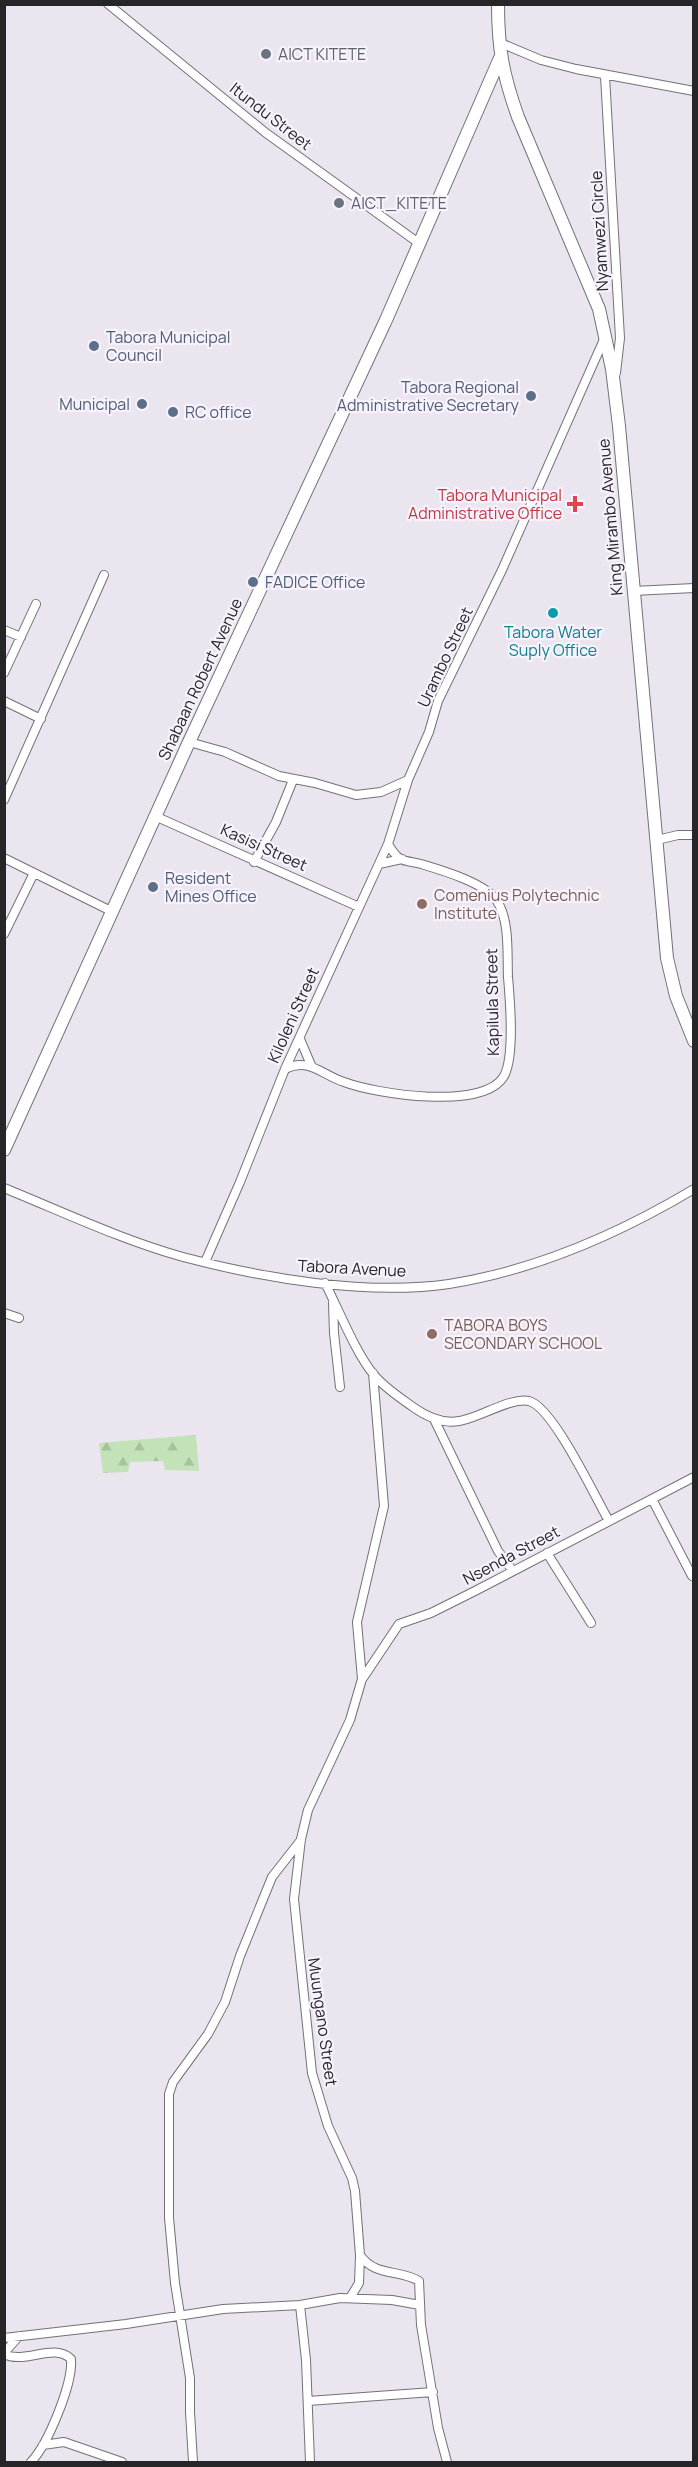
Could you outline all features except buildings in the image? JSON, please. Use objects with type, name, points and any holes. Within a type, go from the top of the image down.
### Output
[{"type":"street","name":"Itundu Street","points":[[108,4],[266,133],[420,244]]},
{"type":"street","name":"King Mirambo Avenue","points":[[498,4],[500,58],[518,117],[599,309],[606,336],[614,385],[669,972],[684,1021],[693,1041]]},
{"type":"street","points":[[498,42],[542,60],[605,76],[672,85],[693,91]]},
{"type":"street","name":"Shabaan Robert Avenue","points":[[4,1150],[111,911],[157,817],[189,742],[420,244],[500,58]]},
{"type":"street","name":"Nyamwezi Circle","points":[[605,76],[620,338],[614,385]]},
{"type":"street","name":"Urambo Street","points":[[408,780],[429,732],[438,701],[502,570],[606,336]]},
{"type":"street","points":[[4,800],[104,575]]},
{"type":"street","points":[[633,591],[693,588]]},
{"type":"street","points":[[4,673],[36,604]]},
{"type":"street","points":[[4,630],[21,637]]},
{"type":"street","points":[[4,701],[41,719]]},
{"type":"street","points":[[189,742],[225,752],[279,776],[315,783],[356,795],[381,792],[408,780]]},
{"type":"street","points":[[254,862],[276,822],[293,780]]},
{"type":"street","name":"Kiloleni Street","points":[[205,1262],[285,1069],[388,844],[408,780]]},
{"type":"street","name":"Kasisi Street","points":[[157,817],[359,907]]},
{"type":"street","points":[[657,840],[678,835],[693,835]]},
{"type":"street","points":[[388,844],[402,859]]},
{"type":"street","points":[[4,858],[111,911]]},
{"type":"street","name":"Kapilula Street","points":[[311,1065],[349,1084],[378,1092],[439,1097],[479,1092],[494,1086],[504,1077],[509,1064],[510,1004],[505,933],[498,902],[492,894],[481,887],[434,868],[402,859],[379,864]]},
{"type":"street","points":[[4,934],[34,873]]},
{"type":"street","points":[[285,1069],[293,1065],[311,1065],[300,1039]]},
{"type":"street","name":"Tabora Avenue","points":[[4,1188],[136,1242],[205,1262],[292,1280],[393,1287],[420,1286],[500,1274],[551,1259],[598,1239],[693,1190]]},
{"type":"street","name":"Muungano Street","points":[[325,1283],[373,1373],[398,1396],[434,1419]]},
{"type":"street","points":[[333,1300],[340,1387]]},
{"type":"street","points":[[4,1312],[19,1318]]},
{"type":"street","name":"Muungano Street","points":[[350,2298],[359,2283],[360,2255],[354,2185],[328,2126],[312,2073],[294,1910],[295,1879],[311,1802],[350,1720],[362,1678],[357,1622],[384,1506],[373,1373]]},
{"type":"street","points":[[434,1419],[447,1422],[460,1421],[519,1401],[529,1401],[538,1406],[559,1430],[609,1521]]},
{"type":"street","points":[[434,1419],[498,1551],[513,1571]]},
{"type":"street","name":"Nsenda Street","points":[[362,1678],[399,1624],[431,1613],[693,1477]]},
{"type":"street","points":[[652,1500],[692,1576]]},
{"type":"street","points":[[547,1553],[591,1623]]},
{"type":"street","name":"Muungano Street","points":[[194,2463],[190,2378],[169,2218],[169,2094],[173,2082],[208,2034],[225,2002],[240,1956],[272,1877],[302,1839]]},
{"type":"street","points":[[360,2255],[374,2268],[409,2276],[419,2281],[420,2305],[438,2428],[447,2463]]},
{"type":"street","points":[[4,2338],[126,2324],[223,2308],[300,2305],[350,2298],[392,2300],[420,2305]]},
{"type":"street","points":[[300,2305],[308,2401],[310,2463]]},
{"type":"street","points":[[19,2336],[4,2354],[14,2358],[60,2353],[71,2359],[67,2384],[53,2426],[31,2463]]},
{"type":"street","points":[[308,2401],[433,2392]]},
{"type":"street","points":[[53,2426],[64,2442]]},
{"type":"street","points":[[43,2445],[64,2442],[122,2463]]},
{"type":"green space","points":[[196,1435],[199,1471],[165,1470],[163,1461],[130,1462],[128,1472],[103,1473],[99,1443]]},
{"type":"place","name":"AICT KITETE","points":[[266,54]]},
{"type":"place","name":"AICT_KITETE","points":[[339,203]]},
{"type":"place","name":"Tabora Municipal Council","points":[[94,346]]},
{"type":"place","name":"Tabora Regional Administrative Secretary","points":[[531,396]]},
{"type":"place","name":"Municipal","points":[[142,404]]},
{"type":"place","name":"RC office","points":[[173,412]]},
{"type":"place","name":"Tabora Municipal Administrative Office","points":[[575,504]]},
{"type":"place","name":"FADICE Office","points":[[253,582]]},
{"type":"place","name":"Tabora Water Suply Office","points":[[553,613]]},
{"type":"place","name":"Resident Mines Office","points":[[153,887]]},
{"type":"place","name":"Comenius Polytechnic Institute","points":[[422,904]]},
{"type":"place","name":"TABORA BOYS SECONDARY SCHOOL","points":[[432,1334]]}]
